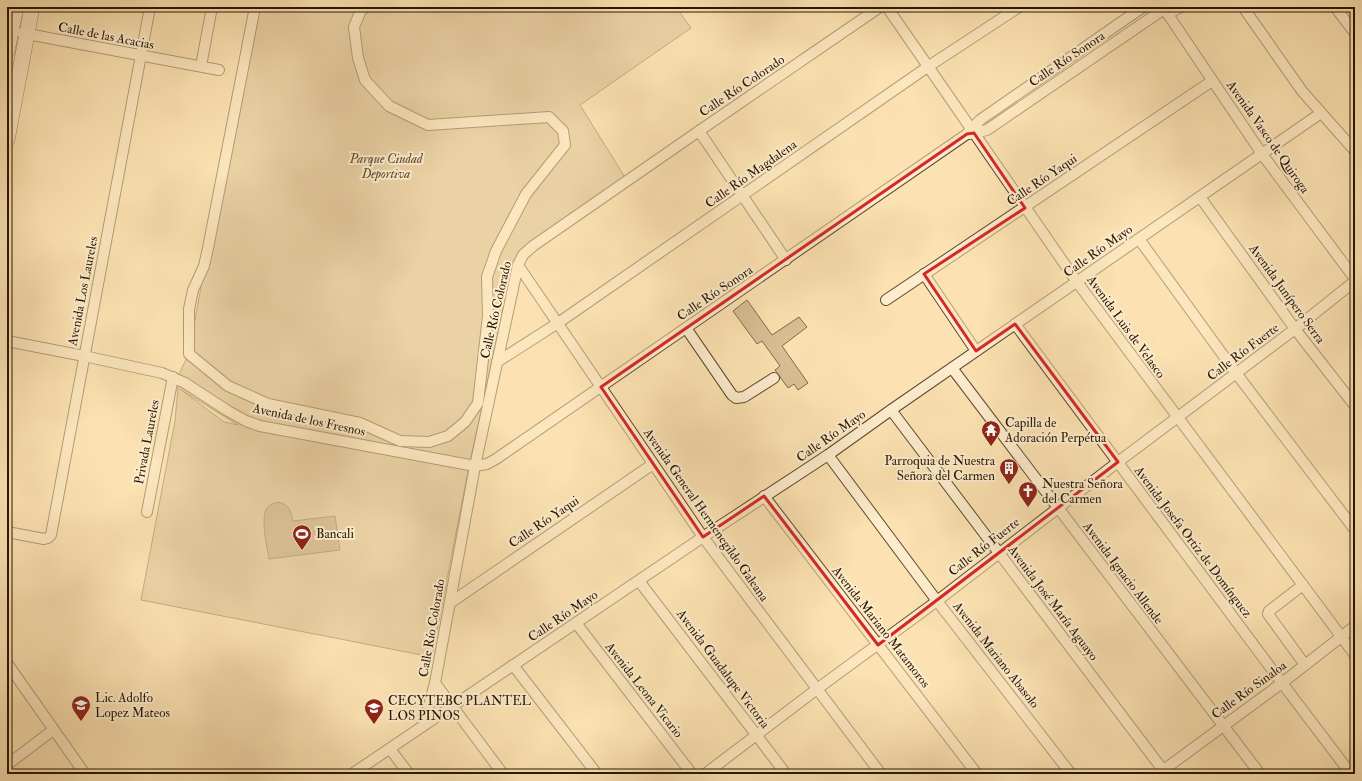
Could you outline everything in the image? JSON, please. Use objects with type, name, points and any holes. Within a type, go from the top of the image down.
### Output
[{"type":"street","points":[[7,51],[9,32],[16,7]]},
{"type":"street","points":[[7,140],[32,7]]},
{"type":"street","name":"Avenida Los Laureles","points":[[7,532],[44,539],[51,535],[150,7]]},
{"type":"street","points":[[201,66],[212,7]]},
{"type":"street","points":[[254,7],[208,248],[204,266],[193,290],[189,309],[189,354],[228,386],[268,404],[360,423],[400,441],[429,442],[448,436],[465,422],[478,403],[488,316],[487,277],[495,254],[526,194],[565,144],[563,131],[549,118],[428,125],[389,106],[365,80],[358,58],[354,27],[361,10],[366,7]]},
{"type":"street","name":"Calle Río Colorado","points":[[423,726],[435,683],[475,466],[518,265],[523,255],[533,246],[880,7]]},
{"type":"street","name":"Avenida Luis de Velasco","points":[[887,7],[929,66],[971,132],[1077,282],[1177,418],[1355,654]]},
{"type":"street","name":"Calle Río Magdalena","points":[[498,362],[558,323],[743,196],[929,66],[1019,7]]},
{"type":"street","name":"Calle Río Sonora","points":[[475,466],[486,464],[496,459],[786,260],[971,132],[980,120],[1143,7]]},
{"type":"street","name":"Calle Río Sonora","points":[[971,132],[987,130],[1163,8],[1173,11],[1181,7]]},
{"type":"street","points":[[1242,7],[1292,77],[1321,113],[1355,151]]},
{"type":"street","points":[[1335,7],[1355,33]]},
{"type":"street","name":"Avenida Vasco de Quiroga","points":[[1163,8],[1262,154],[1355,280]]},
{"type":"street","name":"Calle de las Acacias","points":[[9,32],[27,34],[220,70]]},
{"type":"street","name":"Calle Río Yaqui","points":[[886,300],[1212,81]]},
{"type":"street","name":"Calle Río Mayo","points":[[352,774],[764,496],[828,455],[1321,113]]},
{"type":"street","points":[[699,131],[786,260]]},
{"type":"street","name":"Avenida Junípero Serra","points":[[1200,197],[1295,329],[1355,406]]},
{"type":"street","points":[[1139,239],[1236,373],[1355,530]]},
{"type":"street","name":"Avenida General Hermenegildo Galeana","points":[[518,265],[703,537],[881,774]]},
{"type":"street","points":[[924,274],[976,351]]},
{"type":"street","name":"Calle Río Fuerte","points":[[705,774],[1295,329],[1355,280]]},
{"type":"street","name":"Avenida Josefa Ortiz de Domínguez","points":[[1015,324],[1282,683],[1352,774]]},
{"type":"street","points":[[686,328],[732,395],[736,398],[744,397],[774,378]]},
{"type":"street","name":"Avenida de los Fresnos","points":[[7,341],[162,373],[173,377],[246,421],[260,426],[475,466]]},
{"type":"street","name":"Avenida Ignacio Allende","points":[[952,368],[1260,774]]},
{"type":"street","name":"Privada Laureles","points":[[147,512],[173,377]]},
{"type":"street","name":"Avenida José María Aguayo","points":[[891,410],[1162,773]]},
{"type":"street","name":"Avenida Mariano Abasolo","points":[[828,455],[1071,774]]},
{"type":"street","name":"Calle Río Yaqui","points":[[450,603],[654,464]]},
{"type":"street","name":"Avenida Mariano Matamoros","points":[[764,496],[977,774]]},
{"type":"street","name":"Avenida Guadalupe Victoria","points":[[639,581],[786,774]]},
{"type":"street","points":[[1303,585],[1269,611],[1268,614],[1305,665]]},
{"type":"street","name":"Avenida Leona Vicario","points":[[576,623],[692,774]]},
{"type":"street","name":"Calle Río Sinaloa","points":[[1162,773],[1355,626]]},
{"type":"street","points":[[7,663],[85,774]]},
{"type":"street","points":[[513,666],[597,774]]},
{"type":"street","points":[[435,683],[503,774]]},
{"type":"street","points":[[7,765],[53,730]]},
{"type":"street","points":[[390,749],[409,774]]},
{"type":"highlighted area","points":[[974,133],[1025,208],[924,274],[976,351],[1015,324],[1118,462],[878,645],[764,496],[703,537],[601,387],[967,134]]},
{"type":"green space","name":"Parque Ciudad Deportiva","points":[[255,7],[676,7],[691,28],[580,105],[626,179],[517,260],[508,286],[468,471],[432,657],[141,600],[175,421],[178,388],[174,385],[189,353]],"holes":[[[180,389],[238,425],[224,422]]]},
{"type":"green space","points":[[747,300],[772,335],[799,317],[807,327],[782,346],[808,383],[798,390],[794,384],[788,388],[775,370],[780,366],[762,341],[757,344],[733,311]]},
{"type":"shaded area","points":[[278,502],[285,504],[289,508],[293,521],[335,516],[340,550],[269,559],[264,518],[267,508]]},
{"type":"place","name":"Capilla de Adoración Perpétua","points":[[991,447]]},
{"type":"place","name":"Parroquia de Nuestra Señora del Carmen","points":[[1009,485]]},
{"type":"place","name":"Nuestra Señora del Carmen","points":[[1028,508]]},
{"type":"place","name":"Bancali","points":[[302,551]]},
{"type":"place","name":"Lic. Adolfo Lopez Mateos","points":[[81,722]]},
{"type":"place","name":"CECYTEBC PLANTEL LOS PINOS","points":[[374,725]]}]
